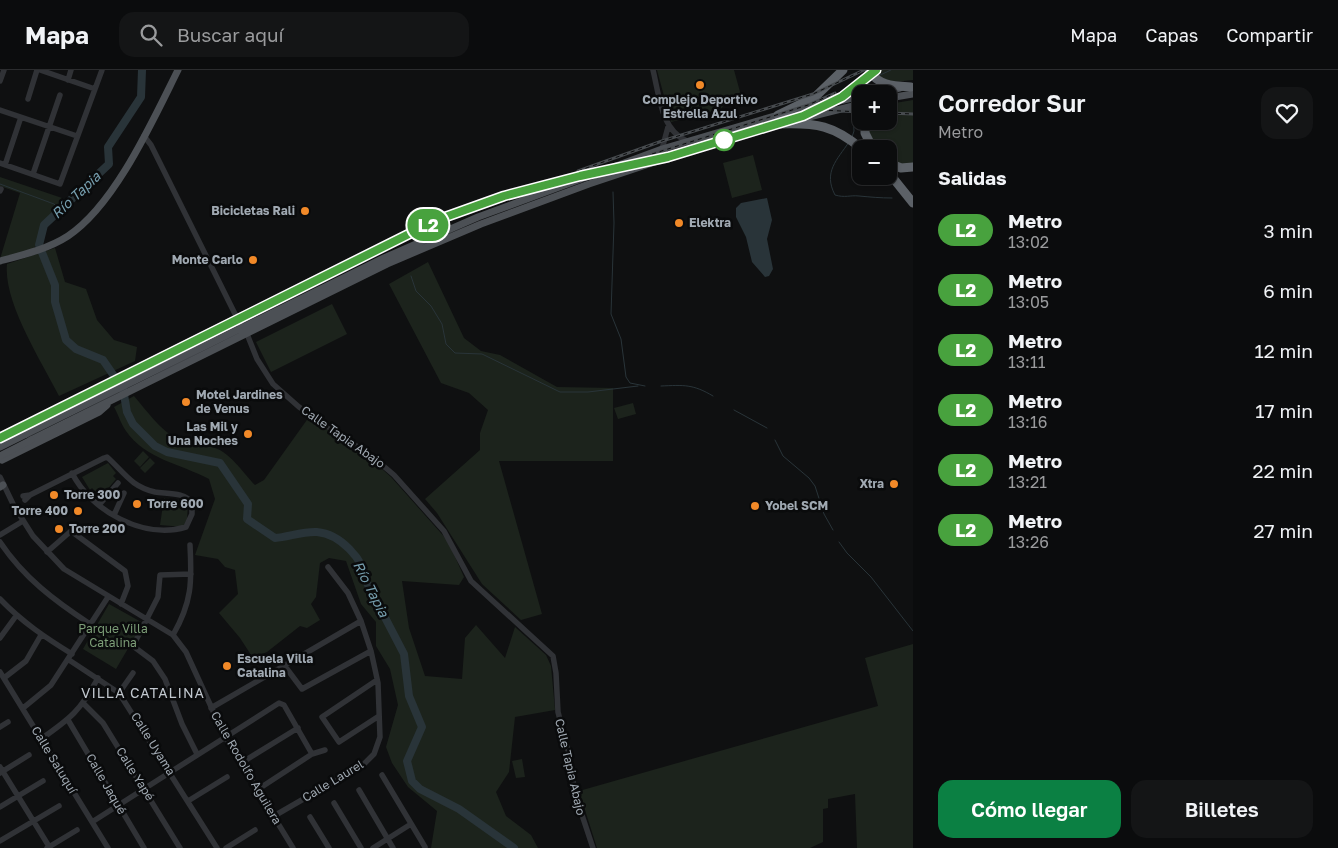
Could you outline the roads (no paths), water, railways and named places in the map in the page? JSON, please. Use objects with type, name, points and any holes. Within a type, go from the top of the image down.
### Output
[{"type":"highway","points":[[779,119],[815,97],[843,70]]},
{"type":"highway","points":[[869,70],[879,82],[912,89]]},
{"type":"highway","points":[[779,119],[823,125],[844,135],[852,141]]},
{"type":"highway","points":[[897,166],[913,167]]},
{"type":"highway","points":[[897,183],[913,203]]},
{"type":"main road","points":[[0,261],[49,246],[76,230],[97,210],[144,136],[178,70]]},
{"type":"main road","points":[[897,91],[912,89]]},
{"type":"main road","points":[[897,95],[912,89]]},
{"type":"main road","points":[[244,331],[384,258],[478,217],[686,141],[779,119],[852,99]]},
{"type":"main road","points":[[0,459],[29,437],[110,396],[387,264],[481,224],[588,184],[779,119],[852,106]]},
{"type":"main road","points":[[0,445],[89,397],[110,396]]},
{"type":"main road","points":[[0,459],[99,412],[110,396]]},
{"type":"main road","points":[[0,445],[29,437]]},
{"type":"street","points":[[0,81],[4,70]]},
{"type":"street","points":[[28,99],[38,70],[96,89]]},
{"type":"street","points":[[68,80],[71,70]]},
{"type":"street","points":[[21,117],[2,164],[60,184],[102,70]]},
{"type":"street","points":[[653,70],[668,127],[676,136],[686,141]]},
{"type":"street","points":[[33,174],[60,95]]},
{"type":"street","points":[[0,110],[77,136]]},
{"type":"street","points":[[662,149],[668,127]]},
{"type":"street","name":"Calle Tapia Abajo","points":[[144,136],[151,145],[257,359],[273,384],[299,407],[374,458],[394,475],[444,531],[471,581],[553,656],[558,712],[569,754],[575,794],[593,848]]},
{"type":"street","points":[[0,445],[4,451],[0,459]]},
{"type":"street","points":[[19,501],[72,473],[107,457],[123,476],[142,488],[186,497],[192,503],[192,514],[186,527],[175,531],[159,531],[136,525],[114,515],[99,505],[81,487],[72,473]]},
{"type":"street","name":"Calle Rodolfo Aguilera","points":[[0,477],[2,486],[19,501],[23,521],[46,552],[64,569],[173,635],[186,652],[225,737],[293,848]]},
{"type":"street","points":[[99,505],[118,483]]},
{"type":"street","points":[[114,515],[124,493]]},
{"type":"street","points":[[0,535],[23,521]]},
{"type":"street","points":[[46,552],[71,531],[88,546],[126,571],[128,586],[121,604]]},
{"type":"street","points":[[0,542],[21,570],[42,590],[90,624]]},
{"type":"street","points":[[173,635],[188,603],[191,574],[190,545]]},
{"type":"street","name":"Calle Laurel","points":[[274,816],[364,764],[374,754],[380,738],[377,680],[371,651],[361,620],[348,593],[328,567]]},
{"type":"street","points":[[191,574],[160,575],[158,597],[132,646],[153,661],[165,679],[182,724],[197,754]]},
{"type":"street","points":[[22,708],[51,685],[71,657],[108,597]]},
{"type":"street","name":"Calle Uyama","points":[[0,599],[16,616],[119,693],[217,848]]},
{"type":"street","points":[[0,638],[16,616]]},
{"type":"street","points":[[211,708],[361,620]]},
{"type":"street","points":[[4,678],[26,661],[41,635]]},
{"type":"street","points":[[284,665],[302,689],[371,651]]},
{"type":"street","name":"Calle Saluquí","points":[[0,672],[108,848]]},
{"type":"street","points":[[119,693],[133,672]]},
{"type":"street","points":[[41,738],[68,720],[84,704],[98,678]]},
{"type":"street","points":[[377,680],[322,717],[339,742],[380,716]]},
{"type":"street","points":[[92,822],[279,703],[284,705],[312,754]]},
{"type":"street","name":"Calle Yapé","points":[[84,704],[103,723],[180,848]]},
{"type":"street","name":"Calle Jaqué","points":[[68,720],[144,848]]},
{"type":"street","points":[[0,727],[8,722]]},
{"type":"street","points":[[241,763],[298,728]]},
{"type":"street","points":[[257,790],[312,754],[325,750]]},
{"type":"street","points":[[29,755],[1,771],[48,848],[77,830]]},
{"type":"street","points":[[382,775],[425,847]]},
{"type":"street","points":[[188,801],[227,777]]},
{"type":"street","points":[[0,807],[43,781]]},
{"type":"street","points":[[359,790],[393,848]]},
{"type":"street","points":[[334,803],[361,848]]},
{"type":"street","points":[[0,841],[59,806]]},
{"type":"street","points":[[310,817],[329,848]]},
{"type":"street","points":[[373,848],[411,824]]},
{"type":"street","points":[[226,848],[255,830]]},
{"type":"waterway","name":"Río Tapia","points":[[142,70],[141,97],[108,147],[109,164],[44,225],[39,245],[55,285],[55,302],[66,340],[76,349],[103,360],[123,389],[127,412],[133,424],[155,446],[167,452],[220,463],[248,504],[247,519],[275,538],[307,532],[326,534],[334,537],[356,556],[361,564],[366,581],[404,654],[409,696],[422,727],[407,761],[412,781],[420,789],[459,809],[514,848]]},
{"type":"waterway","points":[[878,76],[891,70]]},
{"type":"waterway","points":[[867,85],[872,80]]},
{"type":"waterway","points":[[852,137],[854,130]]},
{"type":"waterway","points":[[849,142],[836,161],[831,173],[830,180],[835,195],[892,198]]},
{"type":"waterway","points":[[0,184],[54,204],[61,211]]},
{"type":"waterway","points":[[613,192],[614,223],[611,314],[621,339],[626,377],[630,383],[645,386]]},
{"type":"waterway","points":[[411,276],[416,291],[431,306],[442,324],[446,344],[455,353],[482,354],[560,392],[588,392],[638,386]]},
{"type":"waterway","points":[[661,386],[688,386],[700,389],[713,396]]},
{"type":"waterway","points":[[734,410],[767,428]]},
{"type":"waterway","points":[[775,440],[783,456],[809,478],[815,486],[824,514],[833,530]]},
{"type":"waterway","points":[[839,542],[847,553],[871,577],[913,631]]},
{"type":"railway","points":[[578,171],[662,141],[813,94],[864,70]]},
{"type":"railway","points":[[0,438],[437,220],[504,196],[579,176],[668,157],[803,116],[842,97],[876,70]]},
{"type":"railway","points":[[652,154],[808,105],[835,93]]},
{"type":"railway","points":[[821,110],[852,112]]},
{"type":"railway","points":[[897,113],[913,114]]},
{"type":"metro line","name":"L2","points":[[0,438],[437,220],[504,196],[580,176],[668,157],[803,116],[820,110],[842,97],[876,70]]},
{"type":"place","name":"Complejo Deportivo Estrella Azul","points":[[700,85]]},
{"type":"place","name":"Bicicletas Rali","points":[[305,211]]},
{"type":"place","name":"Elektra","points":[[679,223]]},
{"type":"place","name":"Monte Carlo","points":[[253,260]]},
{"type":"place","name":"Motel Jardines de Venus","points":[[186,402]]},
{"type":"place","name":"Las Mil y Una Noches","points":[[248,434]]},
{"type":"place","name":"Xtra","points":[[894,484]]},
{"type":"place","name":"Torre 300","points":[[54,495]]},
{"type":"place","name":"Torre 600","points":[[137,504]]},
{"type":"place","name":"Yobel SCM","points":[[755,506]]},
{"type":"place","name":"Torre 400","points":[[78,511]]},
{"type":"place","name":"Torre 200","points":[[59,529]]},
{"type":"place","name":"Escuela Villa Catalina","points":[[227,666]]},
{"type":"district","name":"VILLA CATALINA","points":[[143,693]]},
{"type":"park label","name":"Parque Villa Catalina","points":[[113,636]]}]
